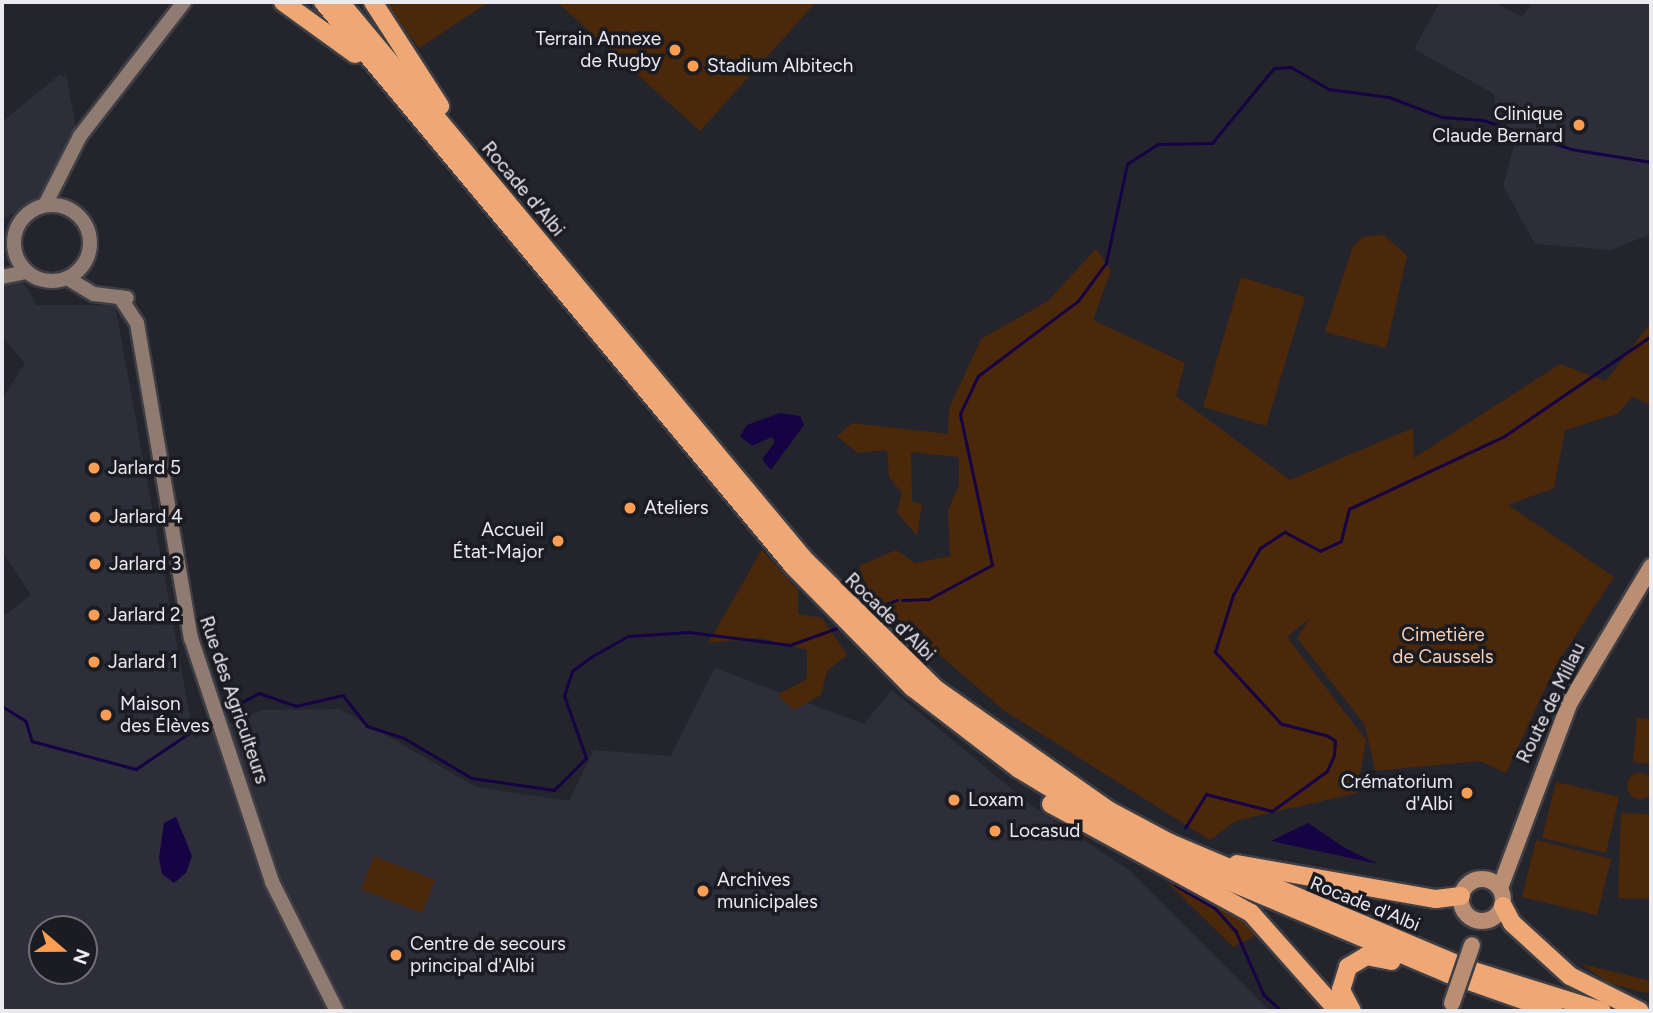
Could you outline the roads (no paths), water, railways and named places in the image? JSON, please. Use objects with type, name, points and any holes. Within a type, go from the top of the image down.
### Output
[{"type":"highway","points":[[283,2],[380,71]]},
{"type":"highway","name":"Rocade d'Albi","points":[[323,2],[766,524],[833,592],[936,689],[1108,810],[1168,842],[1474,971],[1602,1011]]},
{"type":"highway","name":"Rocade d'Albi","points":[[340,2],[851,630],[976,738],[1119,831],[1176,861],[1449,974],[1554,1011]]},
{"type":"highway","points":[[373,2],[476,166]]},
{"type":"highway","points":[[851,630],[908,693],[1031,791],[1097,834],[1251,913],[1338,1011]]},
{"type":"highway","points":[[1168,842],[1261,870],[1437,899],[1461,896]]},
{"type":"highway","points":[[1503,906],[1512,923],[1570,976],[1640,1011]]},
{"type":"highway","points":[[1352,1011],[1341,990],[1355,960],[1377,956],[1449,974]]},
{"type":"main road","name":"Route de Millau","points":[[1500,888],[1529,797],[1569,704],[1612,628],[1651,567]]},
{"type":"main road","name":"Route de Millau","points":[[1612,628],[1651,578]]},
{"type":"main road","name":"Route de Millau","points":[[1481,879],[1529,797]]},
{"type":"main road","points":[[1451,1007],[1473,942],[1487,921],[1503,906],[1500,888],[1481,879],[1461,896],[1469,917],[1473,942]]},
{"type":"main road","points":[[1469,917],[1487,921]]},
{"type":"street","points":[[2,276],[15,254],[19,223],[45,205],[80,136],[184,2]]},
{"type":"street","points":[[2,276],[26,272],[48,281],[67,278],[85,262],[88,230],[69,207],[61,191],[63,169]]},
{"type":"street","points":[[45,205],[69,207]]},
{"type":"street","points":[[15,254],[26,272]]},
{"type":"street","name":"Rue des Agriculteurs","points":[[85,262],[91,281],[141,313],[146,386],[183,610],[224,724],[272,882],[337,1011]]},
{"type":"street","name":"Rue des Agriculteurs","points":[[67,278],[94,294],[116,296]]},
{"type":"waterway","points":[[902,600],[929,599],[992,565],[960,414],[978,376],[1078,301],[1106,263],[1127,164],[1158,144],[1212,143],[1274,68],[1291,67],[1329,89],[1389,97],[1442,117],[1483,120],[1571,149],[1651,162]]},
{"type":"waterway","points":[[1185,828],[1206,794],[1272,811],[1327,771],[1334,755],[1335,741],[1327,736],[1281,724],[1215,652],[1233,595],[1260,548],[1285,532],[1320,551],[1341,541],[1349,509],[1503,437],[1651,336]]},
{"type":"waterway","points":[[867,612],[897,600]]},
{"type":"waterway","points":[[221,713],[259,693],[296,706],[343,695],[367,726],[404,738],[472,778],[554,790],[586,758],[564,696],[572,671],[591,657],[628,636],[689,632],[790,645],[837,628]]},
{"type":"waterway","points":[[2,706],[26,721],[32,741],[136,769],[212,718]]},
{"type":"waterway","points":[[1175,885],[1215,908],[1236,931],[1264,995],[1282,1011]]},
{"type":"place","name":"Terrain Annexe de Rugby","points":[[675,50]]},
{"type":"place","name":"Stadium Albitech","points":[[693,66]]},
{"type":"place","name":"Clinique Claude Bernard","points":[[1579,125]]},
{"type":"place","name":"Jarlard 5","points":[[94,468]]},
{"type":"place","name":"Ateliers","points":[[630,508]]},
{"type":"place","name":"Jarlard 4","points":[[95,517]]},
{"type":"place","name":"Accueil État-Major","points":[[558,541]]},
{"type":"place","name":"Jarlard 3","points":[[95,564]]},
{"type":"place","name":"Jarlard 2","points":[[94,615]]},
{"type":"place","name":"Jarlard 1","points":[[94,662]]},
{"type":"place","name":"Maison des Élèves","points":[[106,715]]},
{"type":"place","name":"Crématorium d'Albi","points":[[1467,793]]},
{"type":"place","name":"Loxam","points":[[954,800]]},
{"type":"place","name":"Locasud","points":[[995,831]]},
{"type":"place","name":"Archives municipales","points":[[703,891]]},
{"type":"place","name":"Centre de secours principal d'Albi","points":[[396,955]]},
{"type":"park label","name":"Cimetière de Caussels","points":[[1443,646]]}]
